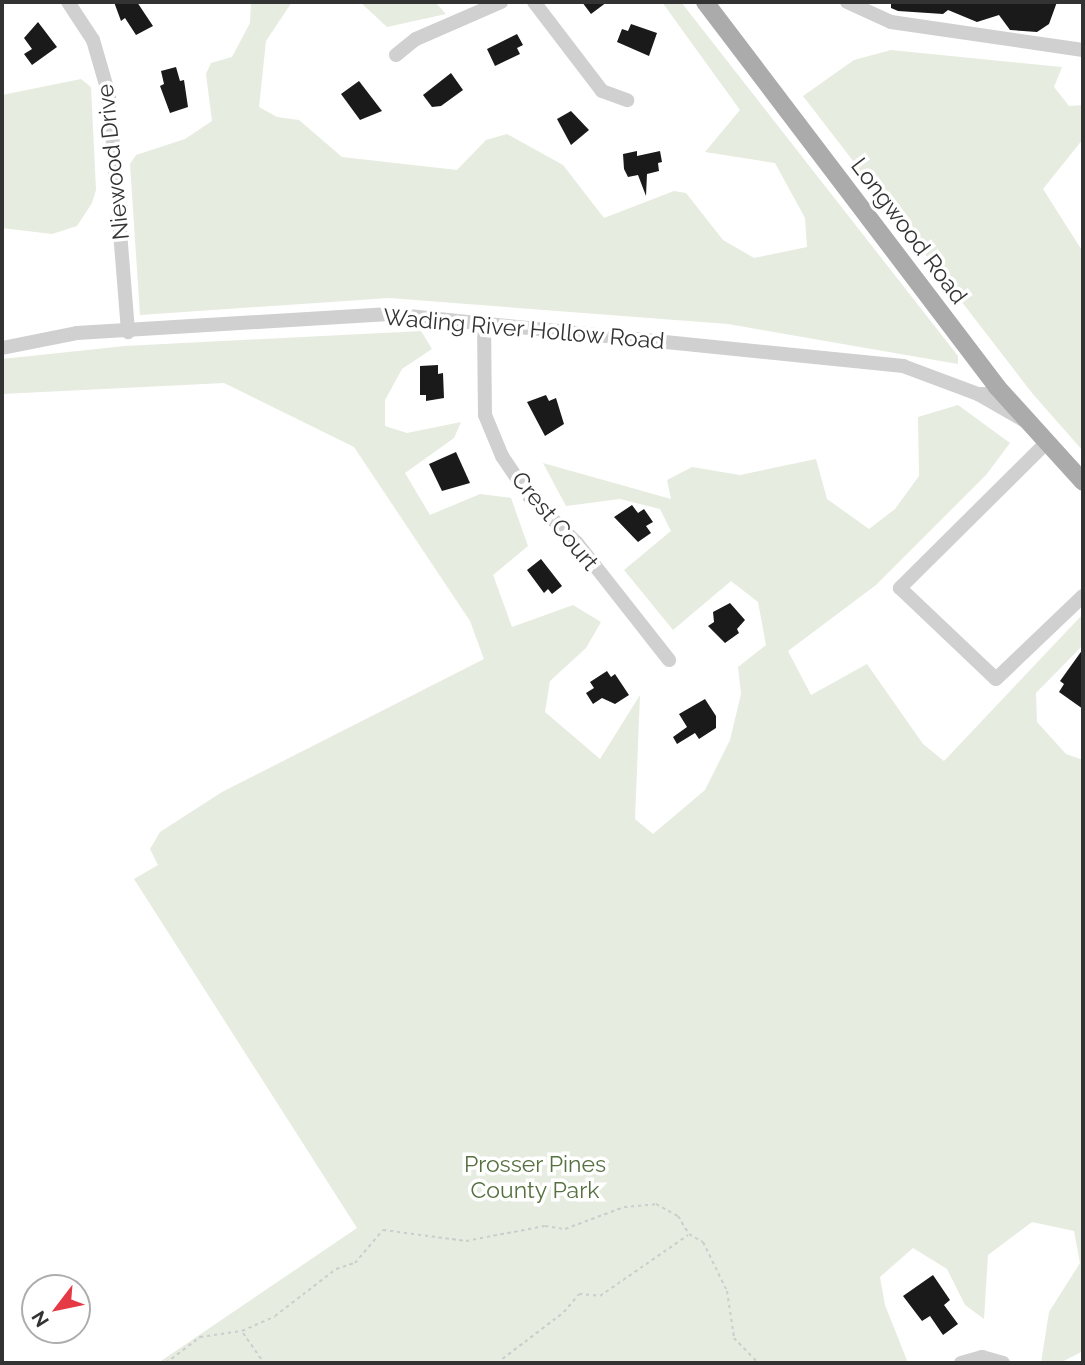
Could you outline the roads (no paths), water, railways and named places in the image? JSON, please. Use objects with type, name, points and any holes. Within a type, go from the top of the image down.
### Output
[{"type":"main road","name":"Longwood Road","points":[[705,2],[998,387],[1083,482]]},
{"type":"street","name":"Niewood Drive","points":[[68,2],[93,40],[109,95],[128,332]]},
{"type":"street","points":[[396,55],[416,39],[501,2]]},
{"type":"street","points":[[534,2],[602,91],[627,100]]},
{"type":"street","points":[[713,2],[723,26]]},
{"type":"street","points":[[848,2],[891,22],[1083,50]]},
{"type":"street","name":"Wading River Hollow Road","points":[[2,348],[77,333],[128,332],[389,314],[903,366],[978,394],[1029,422]]},
{"type":"street","name":"Crest Court","points":[[484,322],[485,415],[502,456],[529,496],[577,543],[668,660]]},
{"type":"street","points":[[978,394],[988,394],[998,387]]},
{"type":"street","points":[[1046,443],[900,588],[996,679],[1083,596]]},
{"type":"street","points":[[961,1363],[982,1357],[1003,1363]]},
{"type":"park label","name":"Prosser Pines County Park","points":[[535,1177]]}]
